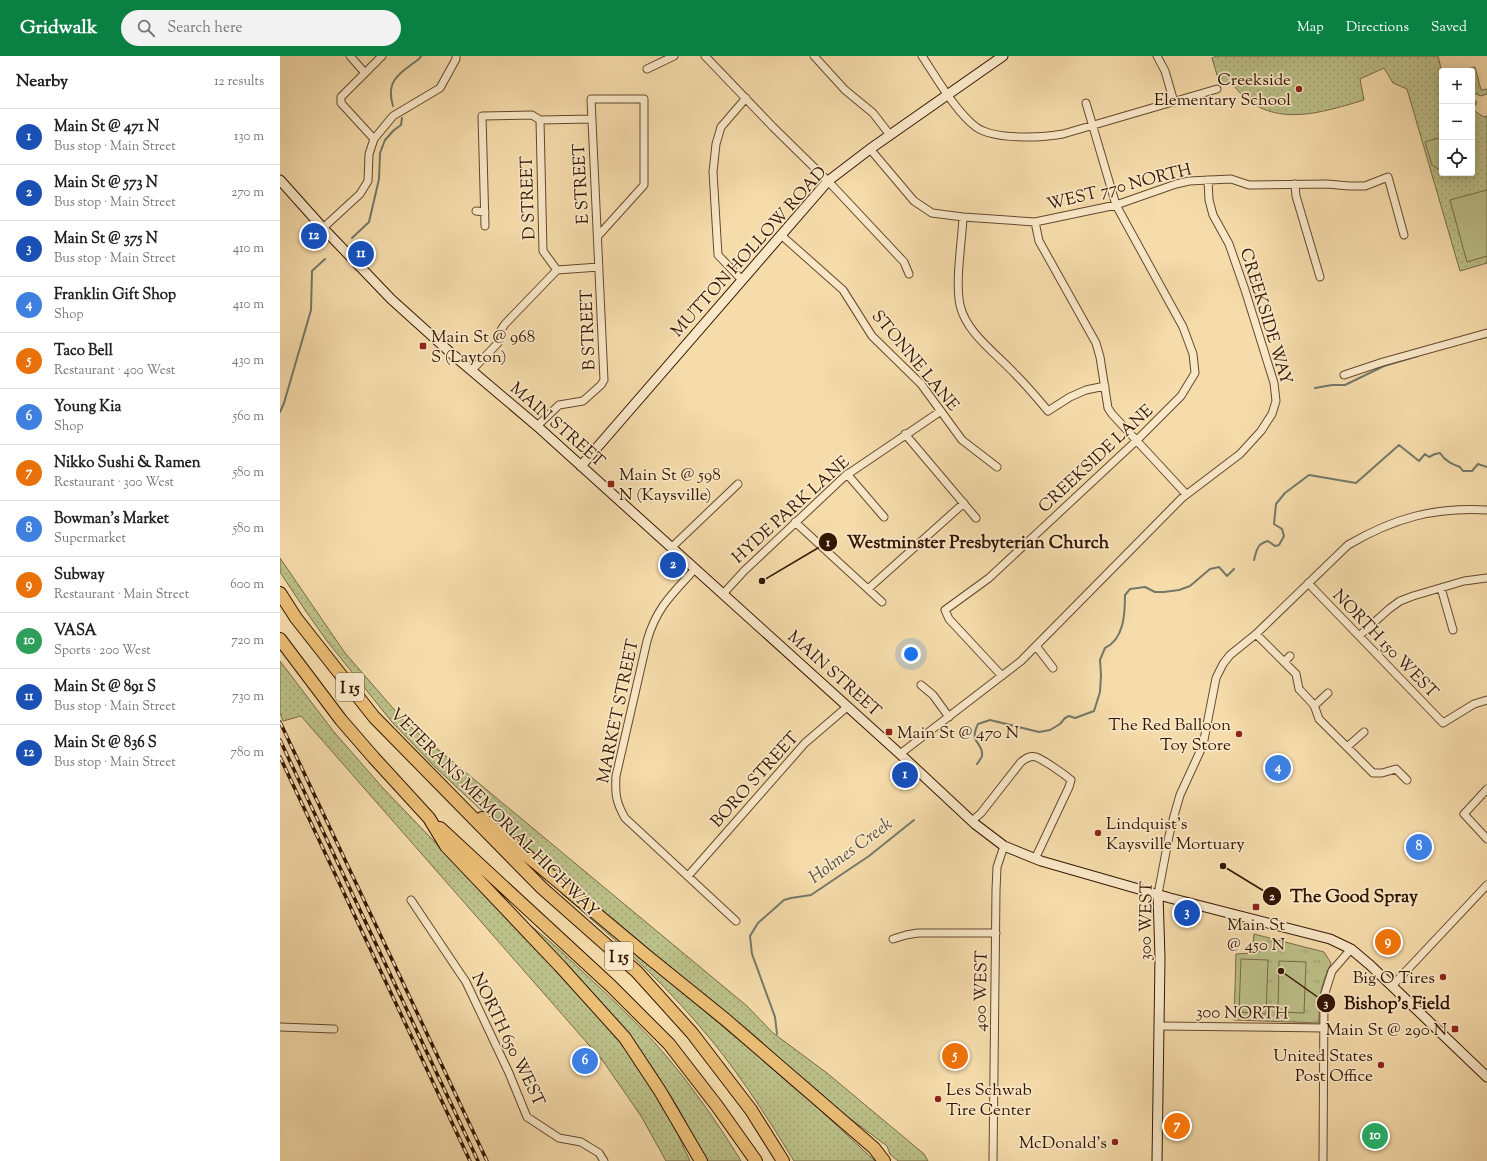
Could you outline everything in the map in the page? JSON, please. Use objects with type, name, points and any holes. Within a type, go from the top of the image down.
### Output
[{"type":"highway","name":"VETERANS MEMORIAL HIGHWAY","points":[[280,592],[296,618],[374,717],[542,888],[637,972],[692,1032],[751,1110],[783,1161]]},
{"type":"highway","name":"I 15","points":[[280,639],[341,720],[429,818],[611,986],[669,1044],[717,1106],[756,1161]]},
{"type":"highway","points":[[429,773],[647,956],[726,1020],[890,1161]]},
{"type":"highway","points":[[429,818],[446,846],[560,966],[625,1038],[660,1090],[701,1161]]},
{"type":"highway","points":[[690,1141],[694,1161]]},
{"type":"highway","points":[[874,1148],[884,1161]]},
{"type":"main road","name":"MUTTON HOLLOW ROAD","points":[[582,466],[828,181],[870,149],[1002,56]]},
{"type":"main road","name":"MAIN STREET","points":[[280,180],[386,294],[582,466],[972,821],[1004,846],[1035,859],[1158,894],[1330,939],[1351,949],[1487,1077]]},
{"type":"main road","name":"300 WEST","points":[[1157,1161],[1160,958],[1158,894]]},
{"type":"street","points":[[350,56],[365,73]]},
{"type":"street","points":[[374,139],[341,103],[341,97],[382,56]]},
{"type":"street","points":[[323,228],[360,194],[368,181],[369,154],[374,139],[393,116],[440,88],[456,59],[456,56]]},
{"type":"street","points":[[647,69],[674,56]]},
{"type":"street","points":[[706,56],[794,148],[828,181],[904,262],[909,274]]},
{"type":"street","points":[[814,56],[845,90],[873,113],[890,135]]},
{"type":"street","points":[[922,56],[964,117],[977,128],[993,134],[1048,137],[1092,126],[1218,89]]},
{"type":"street","points":[[1157,56],[1165,71],[1174,102]]},
{"type":"street","points":[[742,280],[718,255],[713,172],[716,144],[721,127],[746,98]]},
{"type":"street","name":"E STREET","points":[[598,236],[644,185],[644,99],[591,99],[599,267]]},
{"type":"street","points":[[1086,102],[1116,205]]},
{"type":"street","points":[[485,226],[482,116],[532,115],[540,120],[592,119]]},
{"type":"street","name":"D STREET","points":[[540,120],[543,252],[557,270]]},
{"type":"street","name":"WEST 770 NORTH","points":[[870,149],[914,201],[932,213],[1035,222],[1116,205],[1188,181],[1231,179],[1249,185],[1327,184],[1364,186],[1388,178],[1404,235]]},
{"type":"street","name":"CREEKSIDE WAY","points":[[900,754],[1021,661],[1186,494],[1240,454],[1261,431],[1272,414],[1276,401],[1274,383],[1229,244],[1213,215],[1209,200],[1208,180]]},
{"type":"street","points":[[1295,184],[1296,196],[1320,277]]},
{"type":"street","name":"CREEKSIDE LANE","points":[[1002,676],[948,619],[945,610],[989,578],[1136,442],[1182,396],[1195,372],[1193,354],[1183,327],[1116,205]]},
{"type":"street","points":[[476,211],[484,212]]},
{"type":"street","points":[[964,217],[958,282],[960,304],[964,319],[974,332],[1017,375],[1048,412],[1070,397],[1086,390],[1105,386]]},
{"type":"street","points":[[1035,222],[1039,240],[1096,343],[1100,357],[1108,408],[1136,442],[1186,494]]},
{"type":"street","name":"STONNE LANE","points":[[781,235],[842,290],[872,336],[921,384],[962,440],[997,467]]},
{"type":"street","points":[[472,370],[498,343],[501,330],[505,324],[557,270],[599,267]]},
{"type":"street","name":"B STREET","points":[[537,426],[559,405],[583,401],[601,385],[604,380],[599,267]]},
{"type":"street","points":[[1344,375],[1383,362],[1487,333]]},
{"type":"street","name":"HYDE PARK LANE","points":[[723,594],[744,571],[795,522],[848,474],[941,411]]},
{"type":"street","points":[[905,434],[976,518]]},
{"type":"street","points":[[848,474],[884,517]]},
{"type":"street","points":[[672,547],[738,484]]},
{"type":"street","points":[[868,589],[964,503]]},
{"type":"street","name":"300 WEST","points":[[1158,894],[1169,836],[1180,795],[1203,745],[1216,678],[1223,664],[1230,655],[1256,634],[1348,545],[1385,526],[1414,517],[1440,511],[1462,509],[1487,510]]},
{"type":"street","points":[[795,522],[882,602]]},
{"type":"street","name":"MARKET STREET","points":[[695,569],[662,605],[652,623],[616,776],[615,793],[625,818],[736,921]]},
{"type":"street","points":[[1359,636],[1400,601],[1464,581],[1487,578]]},
{"type":"street","name":"NORTH 150 WEST","points":[[1308,583],[1443,723],[1474,704],[1487,700]]},
{"type":"street","points":[[1441,588],[1453,630]]},
{"type":"street","points":[[1256,634],[1296,674],[1299,689],[1314,706],[1319,719],[1373,773],[1396,770],[1407,780]]},
{"type":"street","points":[[1036,646],[1053,668]]},
{"type":"street","points":[[1284,662],[1290,656]]},
{"type":"street","points":[[921,685],[932,695],[949,716]]},
{"type":"street","points":[[1314,706],[1328,694]]},
{"type":"street","name":"BORO STREET","points":[[688,876],[805,743],[847,706]]},
{"type":"street","points":[[1347,747],[1364,732]]},
{"type":"street","points":[[972,821],[981,813],[1021,762],[1027,758],[1035,757],[1061,772],[1071,780],[1070,787],[1035,859]]},
{"type":"street","points":[[1487,789],[1464,814],[1487,840]]},
{"type":"street","name":"400 WEST","points":[[993,1161],[997,867],[1004,846]]},
{"type":"street","points":[[1392,986],[1487,885]]},
{"type":"street","name":"NORTH 650 WEST","points":[[411,900],[466,982],[527,1117],[559,1138],[581,1142],[600,1153],[604,1161]]},
{"type":"street","points":[[893,939],[918,933],[996,933]]},
{"type":"street","points":[[1323,1161],[1324,996],[1332,971],[1351,949]]},
{"type":"street","name":"300 NORTH","points":[[1159,1026],[1324,1028]]},
{"type":"street","points":[[280,1027],[334,1028]]},
{"type":"green space","points":[[1217,56],[1438,56],[1441,68],[1439,68],[1439,176],[1475,176],[1475,111],[1484,117],[1487,116],[1487,263],[1460,271],[1407,89],[1393,83],[1384,68],[1360,79],[1364,100],[1309,114],[1292,115],[1275,113],[1260,107],[1245,97],[1231,82],[1220,85],[1212,58]]},
{"type":"green space","points":[[1475,67],[1481,90],[1487,89],[1487,94],[1481,96],[1475,93],[1475,68],[1471,68]]},
{"type":"green space","points":[[1439,138],[1439,168],[1432,165],[1425,142]]},
{"type":"green space","points":[[1487,190],[1487,256],[1467,262],[1450,200]]},
{"type":"green space","points":[[280,558],[345,653],[405,722],[747,1006],[773,1033],[827,1073],[924,1154],[928,1161],[898,1161],[890,1154],[887,1146],[848,1117],[480,809],[434,766],[392,722],[327,641],[280,572]]},
{"type":"green space","points":[[280,661],[334,732],[382,787],[551,963],[623,1045],[645,1075],[675,1128],[690,1161],[666,1161],[641,1116],[603,1061],[301,716],[283,721],[280,713]]},
{"type":"green space","points":[[558,888],[803,1094],[875,1161],[794,1161],[748,1089],[710,1038],[648,971],[562,894]]},
{"type":"green space","points":[[527,923],[555,946],[628,1015],[655,1043],[701,1100],[741,1161],[707,1161],[677,1106],[650,1064]]},
{"type":"green space","points":[[1254,934],[1324,952],[1331,963],[1324,979],[1321,992],[1319,1023],[1234,1020],[1236,954],[1252,953]]},
{"type":"green space","points":[[1241,959],[1268,960],[1266,1014],[1239,1012]]},
{"type":"green space","points":[[1279,961],[1306,962],[1304,1013],[1278,1012]]},
{"type":"waterway","points":[[393,106],[391,97],[393,83],[400,73],[421,56]]},
{"type":"waterway","points":[[352,238],[369,222],[379,179],[380,153],[385,140],[401,125],[402,118]]},
{"type":"waterway","points":[[280,412],[284,403],[311,310],[312,271],[325,259]]},
{"type":"waterway","points":[[1479,339],[1487,337]]},
{"type":"waterway","points":[[1315,388],[1332,385],[1345,385],[1384,366],[1418,356]]},
{"type":"waterway","name":"Holmes Creek","points":[[1254,560],[1260,545],[1268,541],[1275,546],[1279,545],[1284,536],[1282,529],[1274,524],[1276,504],[1285,493],[1309,475],[1356,483],[1399,445],[1419,461],[1425,454],[1429,457],[1440,453],[1446,460],[1460,467],[1463,471],[1472,471],[1478,464],[1487,467]]},
{"type":"waterway","name":"Holmes Creek","points":[[977,764],[982,756],[981,748],[975,739],[975,731],[978,724],[990,720],[1039,732],[1050,730],[1069,716],[1075,718],[1094,711],[1100,692],[1100,660],[1105,648],[1116,639],[1120,632],[1124,618],[1125,595],[1130,589],[1145,587],[1155,592],[1179,590],[1190,586],[1210,569],[1219,567],[1227,576],[1234,569]]},
{"type":"waterway","name":"Holmes Creek","points":[[777,1034],[775,1017],[752,954],[750,936],[758,923],[784,900],[811,895],[869,856],[914,820]]},
{"type":"railway","points":[[280,722],[487,1161]]},
{"type":"railway","points":[[280,740],[478,1161]]},
{"type":"railway","points":[[280,757],[470,1161]]},
{"type":"place","name":"Creekside Elementary School","points":[[1299,89]]},
{"type":"place","name":"Main St @ 836 S","points":[[314,236]]},
{"type":"place","name":"Main St @ 891 S","points":[[361,254]]},
{"type":"place","name":"Main St @ 968 S (Layton)","points":[[423,346]]},
{"type":"place","name":"Main St @ 598 N (Kaysville)","points":[[611,484]]},
{"type":"place","name":"Main St @ 573 N","points":[[673,565]]},
{"type":"place","name":"Westminster Presbyterian Church","points":[[762,581]]},
{"type":"place","name":"Main St @ 470 N","points":[[889,732]]},
{"type":"place","name":"The Red Balloon Toy Store","points":[[1239,734]]},
{"type":"place","name":"Franklin Gift Shop","points":[[1278,768]]},
{"type":"place","name":"Main St @ 471 N","points":[[905,775]]},
{"type":"place","name":"Lindquist's Kaysville Mortuary","points":[[1098,833]]},
{"type":"place","name":"Bowman's Market","points":[[1419,847]]},
{"type":"place","name":"The Good Spray","points":[[1223,866]]},
{"type":"place","name":"Main St @ 450 N","points":[[1256,907]]},
{"type":"place","name":"Main St @ 375 N","points":[[1187,913]]},
{"type":"place","name":"Subway","points":[[1388,942]]},
{"type":"place","name":"Bishop's Field","points":[[1281,971]]},
{"type":"place","name":"Big O Tires","points":[[1443,977]]},
{"type":"place","name":"Main St @ 290 N","points":[[1455,1029]]},
{"type":"place","name":"Taco Bell","points":[[955,1056]]},
{"type":"place","name":"Young Kia","points":[[585,1061]]},
{"type":"place","name":"United States Post Office","points":[[1381,1065]]},
{"type":"place","name":"Les Schwab Tire Center","points":[[938,1099]]},
{"type":"place","name":"Nikko Sushi & Ramen","points":[[1177,1126]]},
{"type":"place","name":"VASA","points":[[1375,1136]]},
{"type":"place","name":"McDonald's","points":[[1115,1142]]}]
